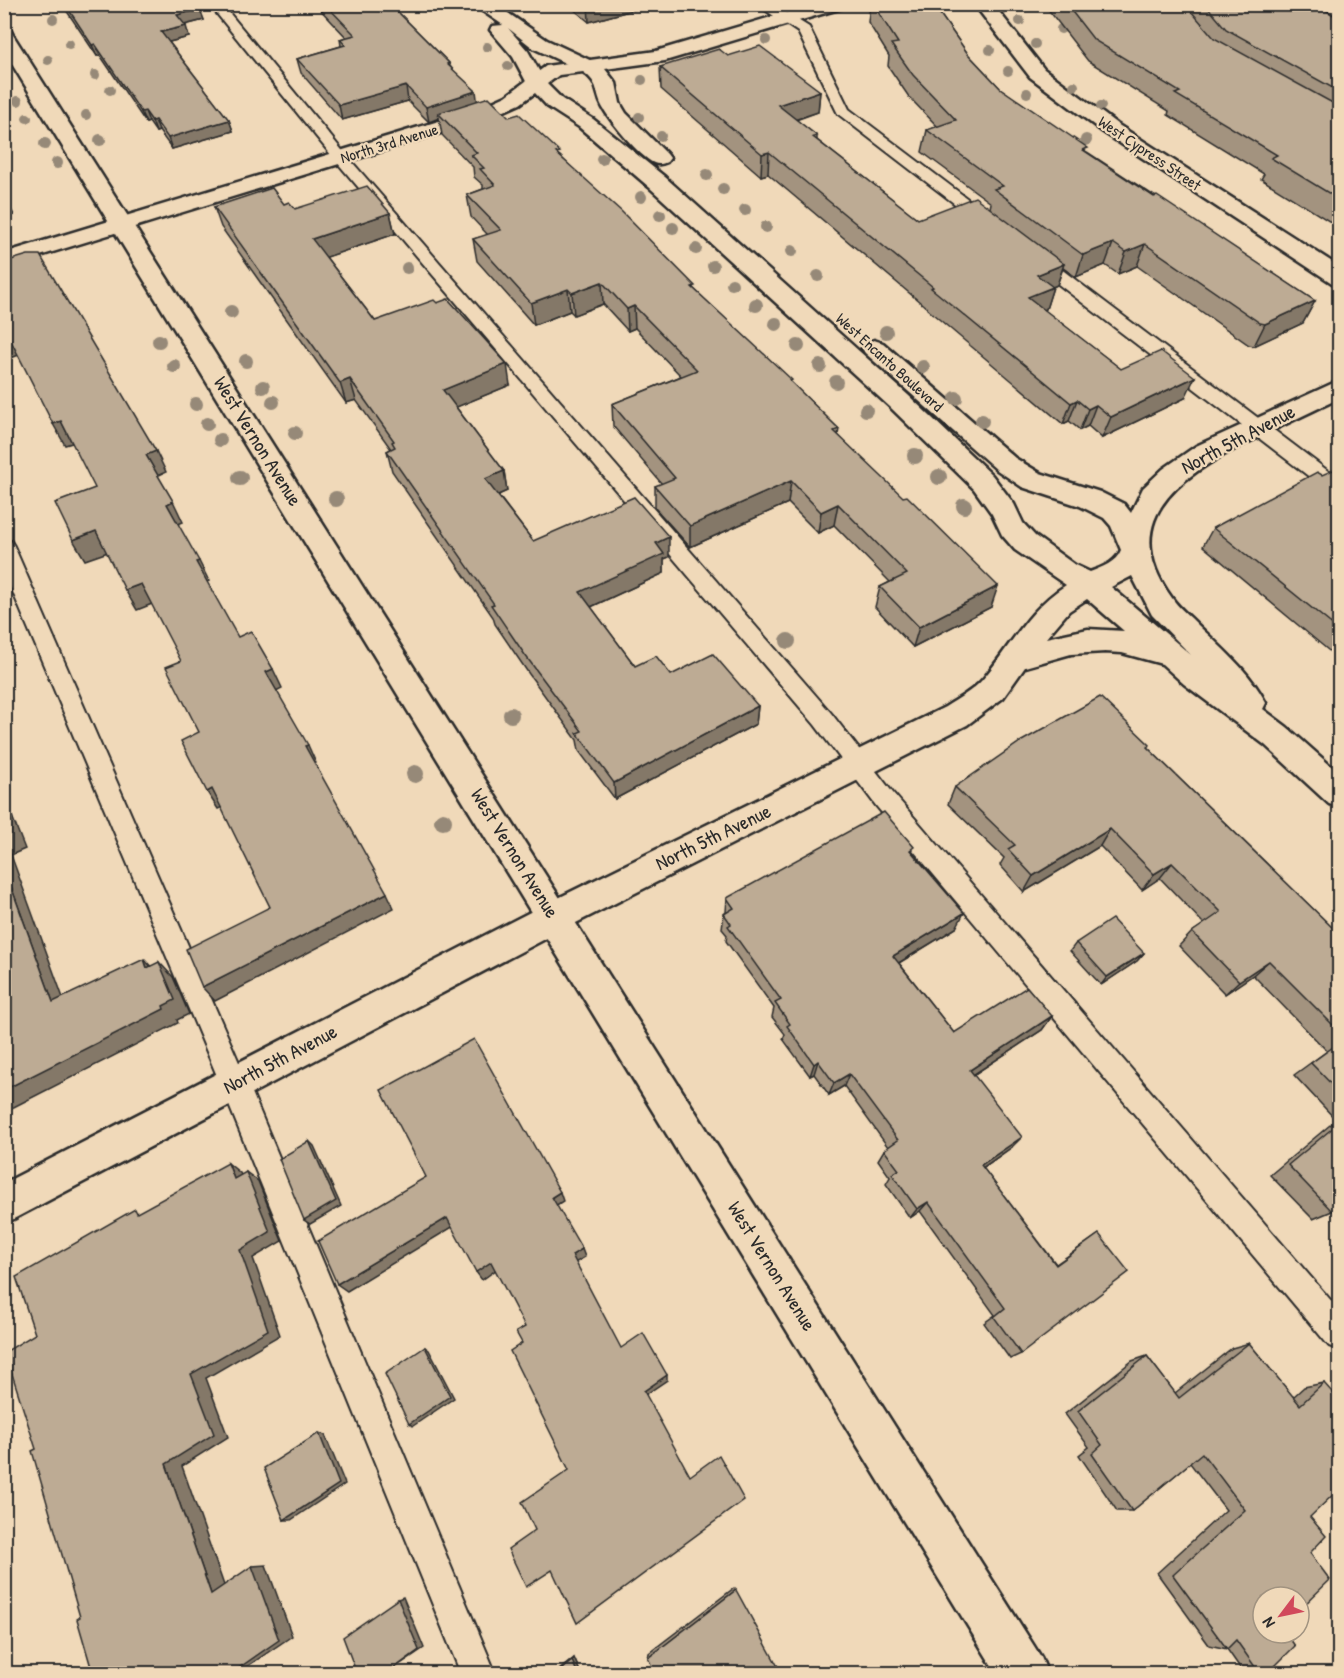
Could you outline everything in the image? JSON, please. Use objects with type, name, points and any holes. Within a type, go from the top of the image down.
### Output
[{"type":"street","name":"West Encanto Boulevard","points":[[480,4],[517,26],[540,44],[589,67],[607,82],[612,107],[622,122],[1006,464],[1031,480],[1090,499],[1114,511],[1123,522],[1136,548],[1151,588],[1162,607],[1227,672],[1275,736]]},
{"type":"street","name":"West Encanto Boulevard","points":[[480,4],[517,48],[536,83],[555,103],[586,123],[657,182],[899,401],[983,482],[1012,528],[1025,543],[1065,572],[1089,585],[1195,676],[1275,736],[1340,794]]},
{"type":"street","name":"North 3rd Avenue","points":[[4,260],[482,114],[513,100],[553,70],[658,57],[789,20],[836,4]]},
{"type":"street","name":"West Cypress Street","points":[[983,4],[1037,74],[1110,128],[1340,278]]},
{"type":"street","name":"West Vernon Avenue","points":[[4,35],[1024,1674]]},
{"type":"street","name":"North 5th Avenue","points":[[4,1203],[554,917],[858,765],[976,703],[992,690],[1036,629],[1059,603],[1125,567],[1133,559],[1142,518],[1153,495],[1172,475],[1205,452],[1340,388]]},
{"type":"street","points":[[1015,659],[1078,640],[1098,638],[1126,641],[1173,657]]},
{"type":"lane","points":[[215,4],[341,158],[815,710],[892,810],[1340,1335]]},
{"type":"lane","points":[[762,4],[804,30],[843,111],[1003,233]]},
{"type":"lane","points":[[1021,247],[1340,490]]},
{"type":"lane","points":[[4,546],[234,1083],[478,1674]]},
{"type":"building","points":[[65,4],[196,4],[200,9],[177,15],[186,26],[161,32],[229,120],[168,138],[155,120],[152,121],[145,111],[141,112]]},
{"type":"building","points":[[325,4],[394,4],[397,8],[394,8],[476,91],[426,107],[406,86],[339,105],[297,59],[345,45],[340,39],[355,35]]},
{"type":"building","points":[[873,4],[933,4],[968,54],[1000,88],[1088,148],[1083,150],[1154,197],[1157,196],[1315,301],[1265,324],[1260,323],[1145,244],[1126,252],[1113,243],[1083,255],[994,189],[1003,186],[927,130],[956,120],[913,75],[891,44],[898,43]]},
{"type":"building","points":[[1066,4],[1185,4],[1214,38],[1340,107],[1340,200],[1271,158],[1277,155],[1175,94],[1180,92],[1094,40]]},
{"type":"building","points":[[1205,4],[1316,4],[1340,19],[1340,92],[1226,29]]},
{"type":"building","points":[[760,46],[820,91],[778,105],[817,136],[813,137],[918,219],[975,197],[1064,264],[1037,275],[1053,287],[1028,297],[1121,369],[1161,351],[1195,377],[1111,417],[1096,405],[1088,409],[1077,400],[1071,403],[769,152],[762,154],[660,67],[719,49],[728,56]]},
{"type":"building","points":[[489,97],[509,117],[519,114],[560,152],[556,153],[621,211],[695,286],[692,287],[792,380],[790,381],[839,429],[834,431],[903,497],[907,496],[998,586],[919,627],[880,587],[907,574],[838,504],[821,512],[791,481],[690,526],[655,486],[675,478],[612,404],[697,370],[634,306],[627,309],[602,282],[572,293],[568,289],[531,303],[473,239],[501,230],[467,195],[495,185],[480,169],[484,168],[471,155],[477,153],[438,113]]},
{"type":"building","points":[[367,186],[390,213],[312,239],[375,321],[434,300],[437,303],[448,299],[507,364],[443,390],[504,471],[485,479],[533,541],[634,497],[669,537],[656,543],[664,554],[580,592],[635,666],[656,656],[671,675],[713,654],[758,706],[614,783],[577,733],[582,731],[525,655],[491,605],[494,604],[387,451],[395,447],[392,442],[394,441],[350,379],[340,383],[214,207],[272,188],[284,204],[289,202],[295,209]]},
{"type":"building","points":[[28,255],[40,255],[156,451],[146,455],[173,501],[167,504],[199,561],[196,562],[238,637],[251,631],[273,669],[266,672],[387,893],[202,987],[186,949],[270,907],[212,789],[207,792],[181,741],[199,732],[166,667],[181,661],[141,584],[125,590],[96,531],[73,540],[55,503],[95,488],[61,421],[53,424],[7,333],[4,334],[4,262]]},
{"type":"building","points":[[1333,470],[1340,475],[1340,631],[1213,528],[1317,472],[1322,475]]},
{"type":"building","points":[[1100,697],[1150,745],[1147,747],[1340,935],[1340,1032],[1269,961],[1239,981],[1192,932],[1221,912],[1172,863],[1154,874],[1110,829],[1033,876],[1008,849],[1015,845],[955,787],[1020,742]]},
{"type":"building","points":[[884,812],[914,847],[910,850],[964,913],[893,956],[954,1033],[1027,987],[1052,1016],[970,1070],[1022,1137],[981,1165],[1056,1265],[1099,1234],[1129,1272],[1021,1354],[994,1317],[1005,1308],[928,1202],[917,1209],[892,1174],[899,1170],[884,1150],[898,1140],[849,1074],[834,1083],[818,1061],[814,1064],[787,1026],[790,1024],[775,1003],[781,1000],[728,926],[731,924],[724,914],[734,908],[727,898]]},
{"type":"building","points":[[4,867],[53,1002],[144,959],[147,968],[159,962],[175,1000],[163,1006],[164,1009],[4,1090]]},
{"type":"building","points":[[1112,919],[1144,953],[1107,977],[1076,943]]},
{"type":"building","points":[[474,1039],[560,1192],[552,1197],[582,1249],[572,1255],[621,1348],[643,1333],[667,1375],[644,1391],[690,1476],[719,1455],[744,1500],[577,1623],[552,1570],[526,1587],[508,1549],[535,1530],[522,1502],[569,1470],[510,1351],[522,1343],[516,1332],[525,1327],[491,1262],[476,1272],[447,1218],[337,1284],[318,1241],[426,1177],[381,1090]]},
{"type":"building","points":[[1340,1042],[1340,1093],[1311,1063]]},
{"type":"building","points":[[1340,1122],[1340,1204],[1332,1211],[1288,1165]]},
{"type":"building","points":[[309,1141],[336,1201],[304,1220],[279,1159]]},
{"type":"building","points":[[228,1163],[234,1179],[246,1172],[270,1232],[240,1250],[268,1330],[191,1374],[214,1434],[166,1464],[211,1594],[252,1566],[279,1640],[230,1674],[93,1674],[77,1619],[80,1617],[32,1451],[36,1449],[5,1352],[35,1334],[16,1277],[135,1209],[137,1213]]},
{"type":"building","points":[[1249,1343],[1300,1405],[1324,1383],[1340,1401],[1340,1488],[1310,1517],[1326,1536],[1310,1553],[1330,1580],[1311,1598],[1311,1585],[1251,1585],[1251,1645],[1295,1646],[1267,1674],[1260,1674],[1236,1640],[1227,1649],[1173,1575],[1245,1510],[1202,1453],[1132,1511],[1092,1454],[1102,1445],[1078,1411],[1147,1356],[1179,1398]]},
{"type":"building","points":[[425,1347],[450,1396],[409,1424],[385,1374]]},
{"type":"building","points":[[319,1433],[339,1484],[284,1520],[264,1468]]},
{"type":"building","points":[[736,1590],[782,1674],[656,1674],[648,1658]]},
{"type":"building","points":[[398,1599],[419,1650],[386,1674],[357,1674],[343,1637]]},
{"type":"building","points":[[572,1661],[578,1674],[556,1674]]}]
